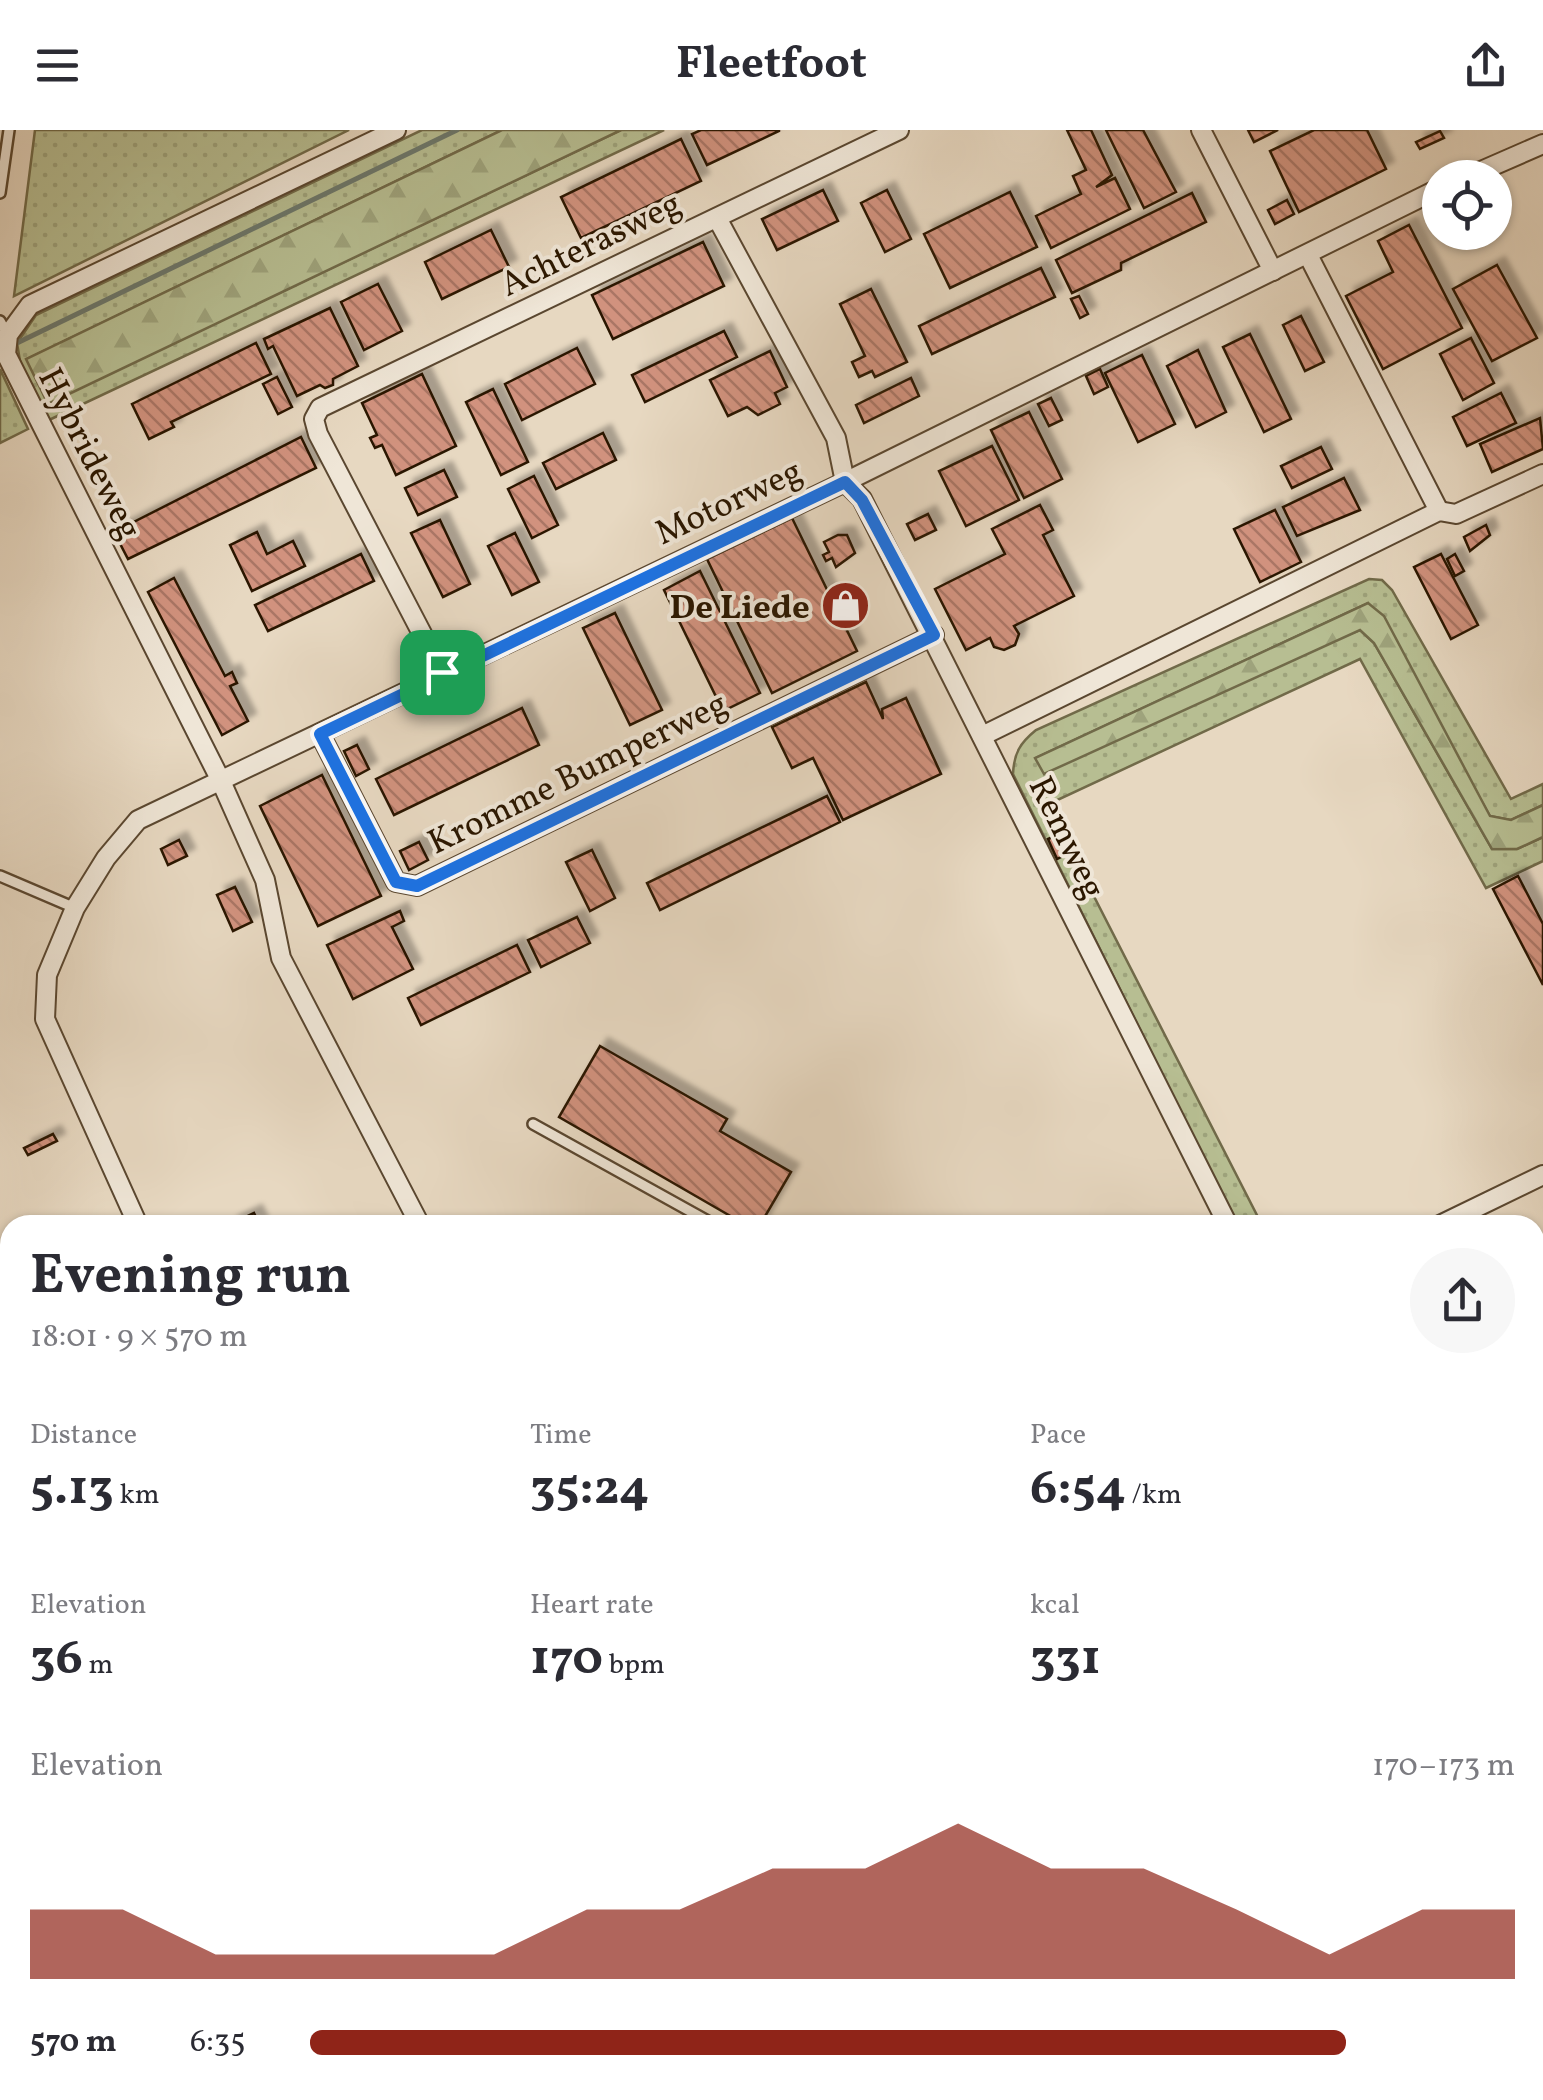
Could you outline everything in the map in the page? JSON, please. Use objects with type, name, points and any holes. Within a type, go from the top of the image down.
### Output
[{"type":"street","name":"Hybrideweg","points":[[396,130],[30,305],[4,328],[12,372],[220,778],[264,880],[281,958],[415,1215]]},
{"type":"street","name":"Achterasweg","points":[[442,672],[314,418],[320,408],[899,130]]},
{"type":"street","points":[[1201,130],[1273,270]]},
{"type":"street","points":[[1506,160],[1543,144]]},
{"type":"street","name":"Motorweg","points":[[133,1215],[45,1019],[47,976],[75,908],[106,858],[138,820],[845,482],[1422,197]]},
{"type":"street","points":[[718,218],[836,438],[845,482]]},
{"type":"street","points":[[1308,254],[1440,511]]},
{"type":"street","points":[[982,736],[1440,511],[1456,514],[1543,474]]},
{"type":"street","name":"Remweg","points":[[845,482],[862,500],[934,635],[1223,1215]]},
{"type":"street","name":"Kromme Bumperweg","points":[[320,734],[396,882],[417,886],[934,635]]},
{"type":"street","points":[[1461,1215],[1543,1175]]},
{"type":"lane","points":[[0,193],[9,130]]},
{"type":"lane","points":[[0,876],[75,908]]},
{"type":"lane","points":[[533,1124],[697,1215]]},
{"type":"green space","points":[[35,130],[349,130],[14,296]]},
{"type":"green space","points":[[422,130],[502,130],[27,359],[48,403],[621,130],[664,130],[49,420],[21,367],[17,343],[36,315]]},
{"type":"green space","points":[[502,130],[621,130],[48,404],[26,359]]},
{"type":"green space","points":[[0,369],[28,429],[0,443]]},
{"type":"green space","points":[[1369,579],[1382,580],[1392,590],[1511,799],[1543,784],[1543,805],[1511,820],[1490,816],[1368,603],[1036,758],[1360,630],[1374,643],[1492,849],[1517,849],[1543,837],[1543,861],[1486,888],[1360,659],[1053,802],[1058,826],[1257,1215],[1232,1215],[1013,774],[1016,754],[1036,730]]},
{"type":"green space","points":[[1368,603],[1384,616],[1490,816],[1511,820],[1543,805],[1543,837],[1517,849],[1492,849],[1374,643],[1360,630],[1044,774],[1035,758]]},
{"type":"building","points":[[701,130],[779,131],[707,165],[692,134]]},
{"type":"building","points":[[1067,130],[1091,130],[1112,175],[1096,187],[1115,178],[1130,209],[1051,248],[1036,216],[1081,194],[1073,176],[1086,170]]},
{"type":"building","points":[[1106,130],[1143,130],[1176,192],[1144,208]]},
{"type":"building","points":[[1248,130],[1278,130],[1254,142]]},
{"type":"building","points":[[1314,130],[1367,130],[1386,169],[1299,212],[1270,151]]},
{"type":"building","points":[[1440,131],[1444,138],[1420,149],[1416,142]]},
{"type":"building","points":[[681,139],[701,181],[581,238],[561,197]]},
{"type":"building","points":[[823,190],[838,221],[777,250],[762,219]]},
{"type":"building","points":[[887,190],[911,239],[885,252],[861,203]]},
{"type":"building","points":[[1010,192],[1037,247],[950,288],[924,234]]},
{"type":"building","points":[[1192,193],[1206,222],[1121,263],[1121,270],[1072,293],[1056,260]]},
{"type":"building","points":[[1287,200],[1294,214],[1275,224],[1268,210]]},
{"type":"building","points":[[1409,225],[1462,328],[1383,369],[1346,296],[1393,272],[1378,241]]},
{"type":"building","points":[[491,230],[509,267],[442,299],[425,262]]},
{"type":"building","points":[[703,242],[724,286],[613,339],[592,295]]},
{"type":"building","points":[[1497,265],[1537,338],[1492,361],[1453,289]]},
{"type":"building","points":[[1041,268],[1055,297],[932,354],[919,326]]},
{"type":"building","points":[[378,284],[402,331],[364,350],[341,302]]},
{"type":"building","points":[[871,289],[907,362],[875,377],[872,371],[859,377],[852,362],[865,356],[840,304]]},
{"type":"building","points":[[1079,296],[1088,314],[1080,318],[1071,299]]},
{"type":"building","points":[[330,308],[358,366],[333,379],[333,385],[320,385],[297,396],[273,346],[268,349],[264,339]]},
{"type":"building","points":[[1301,316],[1324,362],[1305,371],[1283,325]]},
{"type":"building","points":[[724,331],[737,357],[645,402],[632,375]]},
{"type":"building","points":[[1250,334],[1291,419],[1264,432],[1223,347]]},
{"type":"building","points":[[1471,338],[1494,383],[1463,400],[1440,354]]},
{"type":"building","points":[[256,343],[271,374],[171,422],[174,427],[149,439],[132,404]]},
{"type":"building","points":[[577,348],[595,384],[522,420],[505,384]]},
{"type":"building","points":[[1198,350],[1226,412],[1196,427],[1167,366]]},
{"type":"building","points":[[770,351],[787,387],[775,393],[780,404],[758,415],[747,407],[728,416],[710,380]]},
{"type":"building","points":[[1142,355],[1175,424],[1138,442],[1105,373]]},
{"type":"building","points":[[1100,369],[1108,387],[1094,394],[1086,376]]},
{"type":"building","points":[[422,374],[456,446],[396,475],[382,445],[375,448],[370,438],[377,435],[362,403]]},
{"type":"building","points":[[277,377],[292,407],[278,414],[263,384]]},
{"type":"building","points":[[911,378],[919,396],[864,423],[856,405]]},
{"type":"building","points":[[493,389],[528,462],[501,475],[466,402]]},
{"type":"building","points":[[1501,393],[1516,423],[1467,446],[1453,417]]},
{"type":"building","points":[[1051,398],[1062,420],[1049,426],[1038,404]]},
{"type":"building","points":[[1029,412],[1062,479],[1024,498],[991,430]]},
{"type":"building","points":[[1540,418],[1543,449],[1492,472],[1480,444]]},
{"type":"building","points":[[603,433],[616,460],[556,489],[543,463]]},
{"type":"building","points":[[301,437],[316,468],[128,559],[114,532]]},
{"type":"building","points":[[992,446],[1019,500],[966,526],[939,471]]},
{"type":"building","points":[[1321,447],[1332,469],[1292,488],[1281,466]]},
{"type":"building","points":[[444,470],[457,497],[418,515],[405,488]]},
{"type":"building","points":[[534,476],[558,525],[532,538],[508,489]]},
{"type":"building","points":[[1344,478],[1360,510],[1297,536],[1283,507]]},
{"type":"building","points":[[1040,505],[1053,530],[1043,535],[1074,596],[1014,626],[1019,634],[1015,645],[1004,650],[994,647],[990,638],[966,650],[935,589],[1005,554],[992,529]]},
{"type":"building","points":[[1275,510],[1301,562],[1260,582],[1234,529]]},
{"type":"building","points":[[928,514],[936,530],[915,540],[907,524]]},
{"type":"building","points":[[792,518],[857,651],[772,693],[707,559]]},
{"type":"building","points":[[440,520],[470,584],[443,597],[411,533]]},
{"type":"building","points":[[1486,525],[1490,535],[1470,551],[1464,537]]},
{"type":"building","points":[[257,532],[267,554],[293,541],[305,566],[252,591],[230,545]]},
{"type":"building","points":[[515,533],[539,582],[512,595],[488,546]]},
{"type":"building","points":[[847,535],[855,553],[836,567],[832,558],[826,561],[823,555],[829,552],[824,542]]},
{"type":"building","points":[[361,554],[374,581],[268,631],[255,605]]},
{"type":"building","points":[[1441,554],[1478,625],[1451,639],[1414,567]]},
{"type":"building","points":[[1455,554],[1464,571],[1455,576],[1447,559]]},
{"type":"building","points":[[700,571],[760,693],[723,711],[664,590]]},
{"type":"building","points":[[174,578],[225,676],[232,672],[237,683],[230,686],[248,721],[222,735],[148,592]]},
{"type":"building","points":[[615,613],[662,710],[630,725],[583,628]]},
{"type":"building","points":[[866,682],[883,719],[882,709],[906,698],[941,774],[843,820],[813,758],[792,768],[772,727]]},
{"type":"building","points":[[522,708],[539,745],[394,815],[376,779]]},
{"type":"building","points":[[357,745],[369,769],[356,776],[344,751]]},
{"type":"building","points":[[322,775],[381,896],[318,926],[260,806]]},
{"type":"building","points":[[827,796],[840,822],[660,910],[647,883]]},
{"type":"building","points":[[1055,836],[1065,855],[1057,859],[1048,839]]},
{"type":"building","points":[[179,840],[187,856],[168,865],[161,849]]},
{"type":"building","points":[[419,842],[428,860],[409,870],[400,851]]},
{"type":"building","points":[[592,850],[615,898],[590,911],[566,862]]},
{"type":"building","points":[[1518,876],[1543,924],[1543,985],[1493,889]]},
{"type":"building","points":[[235,887],[252,922],[233,931],[217,895]]},
{"type":"building","points":[[400,911],[404,921],[392,927],[413,969],[353,999],[327,945]]},
{"type":"building","points":[[577,917],[590,943],[541,967],[528,940]]},
{"type":"building","points":[[517,945],[530,972],[421,1025],[408,998]]},
{"type":"building","points":[[600,1046],[727,1119],[720,1131],[791,1172],[766,1215],[729,1215],[559,1117]]},
{"type":"building","points":[[53,1134],[57,1141],[28,1155],[24,1148]]},
{"type":"waterway","points":[[17,343],[457,130]]},
{"type":"place","name":"De Liede","points":[[845,606]]},
{"type":"route","points":[[845,482],[862,500],[934,635],[417,886],[396,882],[320,734],[442,672],[845,482]]}]
